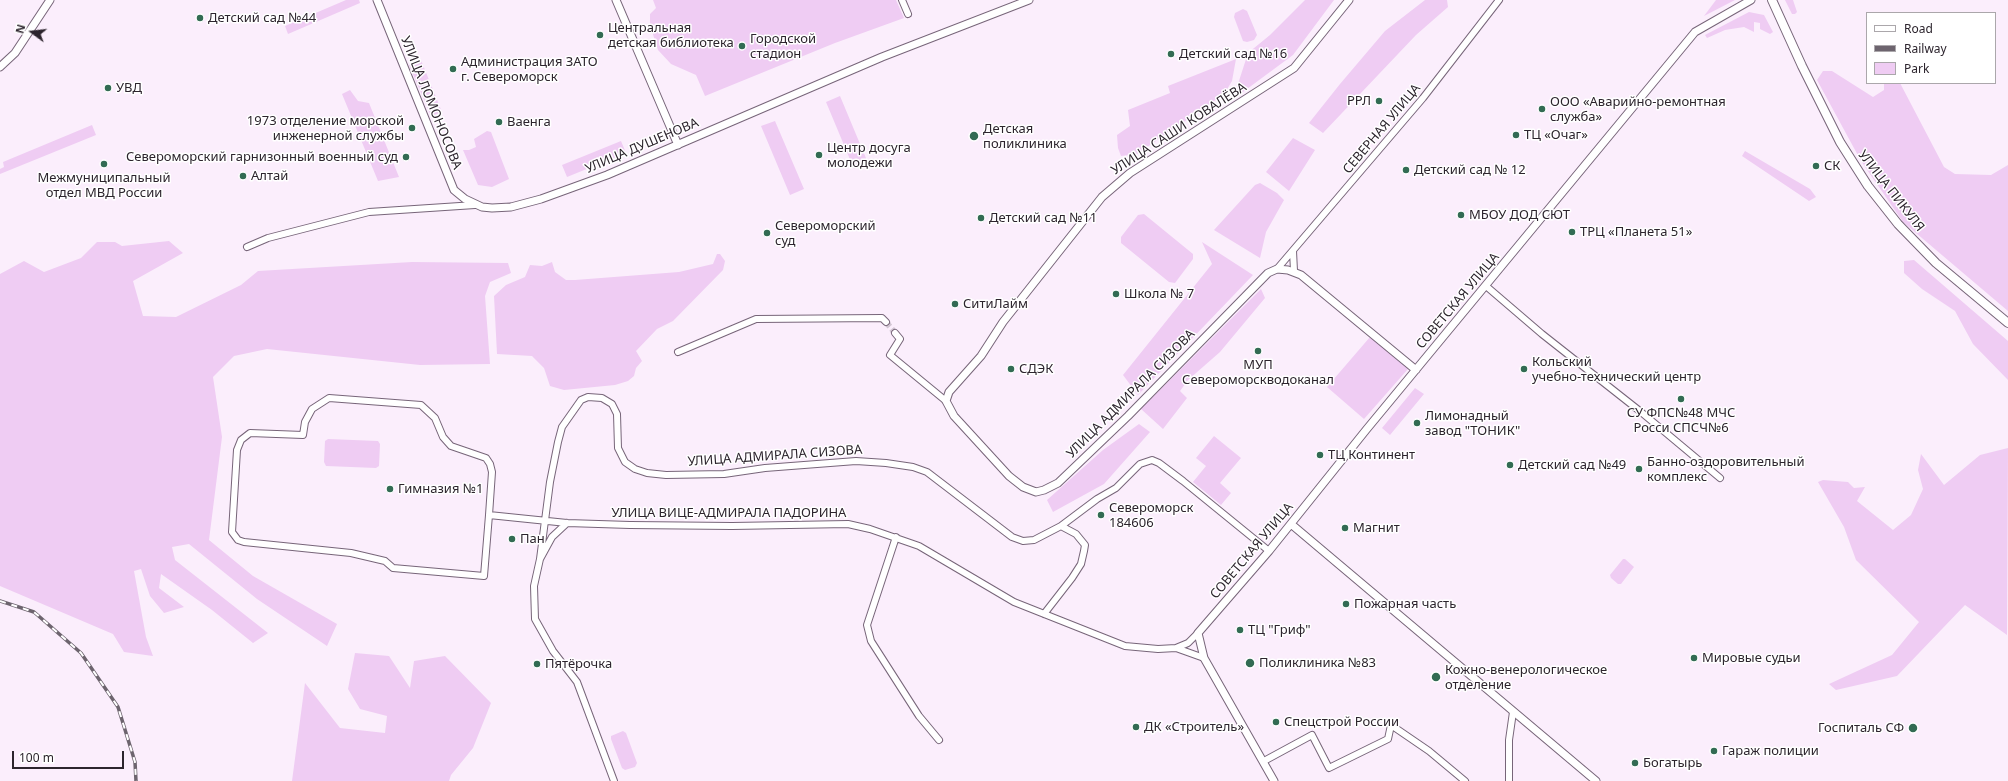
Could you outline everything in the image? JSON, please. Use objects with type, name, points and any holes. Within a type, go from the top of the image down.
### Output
[{"type":"main road","name":"УЛИЦА ПИКУЛЯ","points":[[1772,0],[1802,66],[1840,142],[1868,186],[1898,224],[1936,263],[2008,323]]},
{"type":"street","points":[[0,67],[15,52],[50,0]]},
{"type":"street","name":"УЛИЦА ЛОМОНОСОВА","points":[[377,0],[450,180],[459,195],[475,204]]},
{"type":"street","points":[[616,0],[678,145]]},
{"type":"street","points":[[902,0],[908,14]]},
{"type":"street","name":"УЛИЦА ДУШЕНОВА","points":[[247,247],[268,238],[369,212],[475,204],[492,208],[512,207],[541,200],[607,175],[882,57],[1029,0]]},
{"type":"street","name":"УЛИЦА САШИ КОВАЛЁВА","points":[[946,402],[949,392],[980,356],[1003,322],[1102,197],[1134,170],[1294,68],[1349,0]]},
{"type":"street","name":"СЕВЕРНАЯ УЛИЦА","points":[[1277,269],[1423,98],[1499,0]]},
{"type":"street","name":"СОВЕТСКАЯ УЛИЦА","points":[[1198,633],[1269,551],[1416,370],[1695,32],[1751,0]]},
{"type":"street","points":[[1292,251],[1294,272]]},
{"type":"street","points":[[1277,269],[1294,272],[1301,275],[1416,370]]},
{"type":"street","name":"УЛИЦА АДМИРАЛА СИЗОВА","points":[[895,333],[900,339],[890,355],[946,402],[954,416],[1009,476],[1023,487],[1036,492],[1044,490],[1063,477],[1128,416],[1268,273],[1277,269]]},
{"type":"street","points":[[1486,286],[1542,334],[1641,412],[1720,478]]},
{"type":"street","points":[[678,352],[756,319],[882,318],[886,322]]},
{"type":"street","name":"УЛИЦА АДМИРАЛА СИЗОВА","points":[[540,559],[558,442],[562,428],[581,400],[588,397],[602,398],[612,404],[617,414],[618,448],[625,462],[635,469],[647,473],[666,475],[724,474],[765,468],[856,461],[886,463],[913,467],[927,472],[1012,537],[1023,541],[1034,540],[1061,526]]},
{"type":"street","points":[[329,398],[421,405],[435,418],[443,437],[451,446],[486,458],[490,464],[492,472],[489,516],[484,576],[393,568],[384,561],[351,553],[244,542],[238,540],[232,532],[236,450],[241,440],[250,433],[303,435],[305,422],[312,410],[329,398]]},
{"type":"street","points":[[1044,614],[1081,564],[1084,551],[1085,545],[1076,534],[1061,526],[1097,499],[1116,488],[1140,464],[1152,460],[1183,481],[1269,551]]},
{"type":"street","name":"УЛИЦА ВИЦЕ-АДМИРАЛА ПАДОРИНА","points":[[489,516],[567,523],[732,526],[848,524],[870,528],[919,546],[1014,602],[1125,646],[1158,649],[1176,648],[1188,643],[1198,633]]},
{"type":"street","points":[[567,523],[552,537],[540,559],[534,586],[535,619],[553,652],[577,682],[614,781]]},
{"type":"street","points":[[1291,524],[1596,781]]},
{"type":"street","points":[[896,537],[867,625],[871,641],[919,716],[938,740]]},
{"type":"street","points":[[1198,633],[1204,658],[1264,761],[1274,781]]},
{"type":"street","name":"УЛИЦА ВИЦЕ-АДМИРАЛА ПАДОРИНА","points":[[1176,648],[1204,658]]},
{"type":"street","points":[[1509,781],[1509,740],[1513,712]]},
{"type":"street","points":[[1264,761],[1312,735],[1329,768],[1388,739],[1391,725],[1428,751],[1465,781]]},
{"type":"green space","points":[[346,0],[359,0],[360,3],[288,34],[285,26]]},
{"type":"green space","name":"Городской стадион","points":[[653,0],[896,0],[904,18],[835,43],[705,96],[696,75],[671,64],[658,50],[650,25],[650,14],[656,8]]},
{"type":"green space","points":[[1305,0],[1334,0],[1293,55],[1228,103],[1237,87],[1248,53],[1270,35]]},
{"type":"green space","points":[[1425,0],[1447,0],[1448,7],[1416,35],[1323,133],[1309,123],[1385,31]]},
{"type":"green space","points":[[1716,0],[1735,0],[1704,16]]},
{"type":"green space","points":[[1785,0],[1793,0],[1797,12],[1795,14],[1792,14]]},
{"type":"green space","points":[[1243,9],[1247,11],[1257,35],[1254,40],[1247,42],[1243,41],[1234,17],[1235,13]]},
{"type":"green space","points":[[1749,12],[1764,15],[1773,32],[1770,34],[1760,29],[1760,23],[1754,22],[1754,32],[1744,27],[1725,30],[1707,38],[1705,35]]},
{"type":"green space","points":[[1236,59],[1232,81],[1226,91],[1213,102],[1137,154],[1121,156],[1118,148],[1117,135],[1130,126],[1128,110],[1170,93],[1168,86]]},
{"type":"green space","points":[[421,60],[442,112],[431,116],[409,65]]},
{"type":"green space","points":[[1823,71],[1832,71],[1873,97],[1884,90],[1884,84],[1901,84],[1944,167],[1955,174],[1991,175],[2008,165],[2008,311],[1903,222],[1861,161],[1817,80]]},
{"type":"green space","points":[[350,90],[358,101],[369,103],[399,177],[378,181],[342,94]]},
{"type":"green space","points":[[840,96],[868,163],[854,169],[826,102]]},
{"type":"green space","points":[[775,121],[804,189],[790,195],[761,126]]},
{"type":"green space","points":[[92,125],[96,135],[0,174],[0,169],[4,167],[3,162]]},
{"type":"green space","points":[[487,131],[491,132],[509,179],[492,187],[478,185],[463,150],[469,150],[476,147],[474,139]]},
{"type":"green space","points":[[1293,138],[1315,150],[1289,191],[1266,172]]},
{"type":"green space","points":[[621,141],[626,153],[567,177],[562,165]]},
{"type":"green space","points":[[1745,151],[1810,189],[1816,197],[1809,201],[1742,156]]},
{"type":"green space","points":[[1260,183],[1277,193],[1284,200],[1266,232],[1260,258],[1214,230],[1255,185]]},
{"type":"green space","points":[[1144,214],[1193,254],[1193,259],[1175,283],[1169,282],[1121,243],[1121,237],[1138,215]]},
{"type":"green space","points":[[169,241],[183,253],[133,281],[143,316],[176,317],[241,285],[258,271],[412,262],[508,263],[511,273],[490,282],[485,296],[490,364],[420,365],[267,349],[234,356],[213,377],[222,437],[209,540],[253,576],[337,624],[327,646],[257,599],[189,544],[172,547],[175,560],[268,633],[253,643],[212,610],[161,574],[159,588],[184,607],[164,613],[150,596],[141,569],[134,571],[146,637],[153,656],[124,652],[113,634],[0,586],[0,274],[24,261],[44,272],[81,258],[97,242],[115,242],[122,246]]},
{"type":"green space","points":[[1202,242],[1253,275],[1138,395],[1123,375],[1212,264]]},
{"type":"green space","points":[[717,254],[720,254],[725,261],[723,270],[673,321],[657,329],[636,351],[642,361],[636,368],[634,376],[628,381],[615,385],[564,390],[550,386],[544,368],[532,356],[497,354],[494,296],[506,285],[525,277],[530,265],[542,266],[552,262],[555,272],[566,280],[575,280],[679,272],[713,264]]},
{"type":"green space","points":[[1914,260],[2008,341],[2008,380],[1973,344],[1955,311],[1922,289],[1904,273],[1904,261]]},
{"type":"green space","points":[[1261,289],[1265,298],[1220,352],[1188,380],[1180,391],[1187,398],[1163,429],[1141,409]]},
{"type":"green space","points":[[1370,337],[1408,369],[1364,419],[1327,387]]},
{"type":"green space","points":[[1415,388],[1424,394],[1390,435],[1382,428]]},
{"type":"green space","points":[[1139,424],[1150,432],[1104,484],[1053,512],[1047,500],[1103,450]]},
{"type":"green space","points":[[1214,436],[1241,458],[1220,483],[1231,493],[1221,505],[1193,482],[1206,466],[1196,458]]},
{"type":"green space","points":[[328,439],[378,441],[380,444],[379,466],[376,468],[326,466],[324,462],[325,441]]},
{"type":"green space","points":[[2008,448],[2007,635],[1965,605],[1897,676],[1836,690],[1829,684],[1892,655],[1919,622],[1856,560],[1844,527],[1818,482],[1823,480],[1848,482],[1854,488],[1865,487],[1857,501],[1893,530],[1911,515],[1923,489],[1918,470],[1921,454],[1944,485],[1980,455]]},
{"type":"green space","points":[[1623,559],[1634,567],[1621,584],[1618,584],[1611,578],[1610,575]]},
{"type":"green space","points":[[355,653],[389,656],[410,688],[414,661],[445,656],[491,703],[473,748],[451,775],[449,781],[292,781],[305,683],[340,728],[385,733],[387,716],[360,709],[348,689]]},
{"type":"green space","points":[[623,731],[626,733],[637,763],[635,767],[625,770],[622,768],[611,739],[611,736]]},
{"type":"tunnel","points":[[886,322],[895,333]]},
{"type":"railway","points":[[0,601],[34,612],[81,653],[118,707],[135,762],[136,781]]},
{"type":"place","name":"Детский сад №44","points":[[200,18]]},
{"type":"place","name":"Центральная детская библиотека","points":[[600,35]]},
{"type":"place","name":"Городской стадион","points":[[742,46]]},
{"type":"place","name":"Детский сад №16","points":[[1171,54]]},
{"type":"place","name":"Администрация ЗАТО г. Североморск","points":[[453,69]]},
{"type":"place","name":"УВД","points":[[108,88]]},
{"type":"place","name":"РРЛ","points":[[1379,101]]},
{"type":"place","name":"ООО «Аварийно-ремонтная служба»","points":[[1542,109]]},
{"type":"place","name":"Ваенга","points":[[499,122]]},
{"type":"place","name":"1973 отделение морской инженерной службы","points":[[412,128]]},
{"type":"place","name":"ТЦ «Очаг»","points":[[1516,135]]},
{"type":"place","name":"Детская поликлиника","points":[[974,136]]},
{"type":"place","name":"Центр досуга молодежи","points":[[819,155]]},
{"type":"place","name":"Североморский гарнизонный военный суд","points":[[406,157]]},
{"type":"place","name":"Межмуниципальный отдел МВД России","points":[[104,164]]},
{"type":"place","name":"СК","points":[[1816,166]]},
{"type":"place","name":"Детский сад № 12","points":[[1406,170]]},
{"type":"place","name":"Алтай","points":[[243,176]]},
{"type":"place","name":"МБОУ ДОД СЮТ","points":[[1461,215]]},
{"type":"place","name":"Детский сад №11","points":[[981,218]]},
{"type":"place","name":"ТРЦ «Планета 51»","points":[[1572,232]]},
{"type":"place","name":"Североморский суд","points":[[767,233]]},
{"type":"place","name":"Школа № 7","points":[[1116,294]]},
{"type":"place","name":"СитиЛайм","points":[[955,304]]},
{"type":"place","name":"МУП Североморскводоканал","points":[[1258,351]]},
{"type":"place","name":"СДЭК","points":[[1011,369]]},
{"type":"place","name":"Кольский учебно-технический центр","points":[[1524,369]]},
{"type":"place","name":"СУ ФПС№48 МЧС Росси СПСЧ№6","points":[[1681,399]]},
{"type":"place","name":"Лимонадный завод \"ТОНИК\"","points":[[1417,423]]},
{"type":"place","name":"ТЦ Континент","points":[[1320,455]]},
{"type":"place","name":"Детcкий сад №49","points":[[1510,465]]},
{"type":"place","name":"Банно-оздоровительный комплекс","points":[[1639,469]]},
{"type":"place","name":"Гимназия №1","points":[[390,489]]},
{"type":"place","name":"Североморск 184606","points":[[1101,515]]},
{"type":"place","name":"Магнит","points":[[1345,528]]},
{"type":"place","name":"Пан","points":[[512,539]]},
{"type":"place","name":"Пожарная часть","points":[[1346,604]]},
{"type":"place","name":"ТЦ \"Гриф\"","points":[[1240,630]]},
{"type":"place","name":"Мировые судьи","points":[[1694,658]]},
{"type":"place","name":"Поликлиника №83","points":[[1250,663]]},
{"type":"place","name":"Пятёрочка","points":[[537,664]]},
{"type":"place","name":"Кожно-венерологическое отделение","points":[[1436,677]]},
{"type":"place","name":"Спецстрой России","points":[[1276,722]]},
{"type":"place","name":"ДК «Строитель»","points":[[1136,727]]},
{"type":"place","name":"Госпиталь СФ","points":[[1913,728]]},
{"type":"place","name":"Гараж полиции","points":[[1714,751]]},
{"type":"place","name":"Богатырь","points":[[1635,763]]}]
